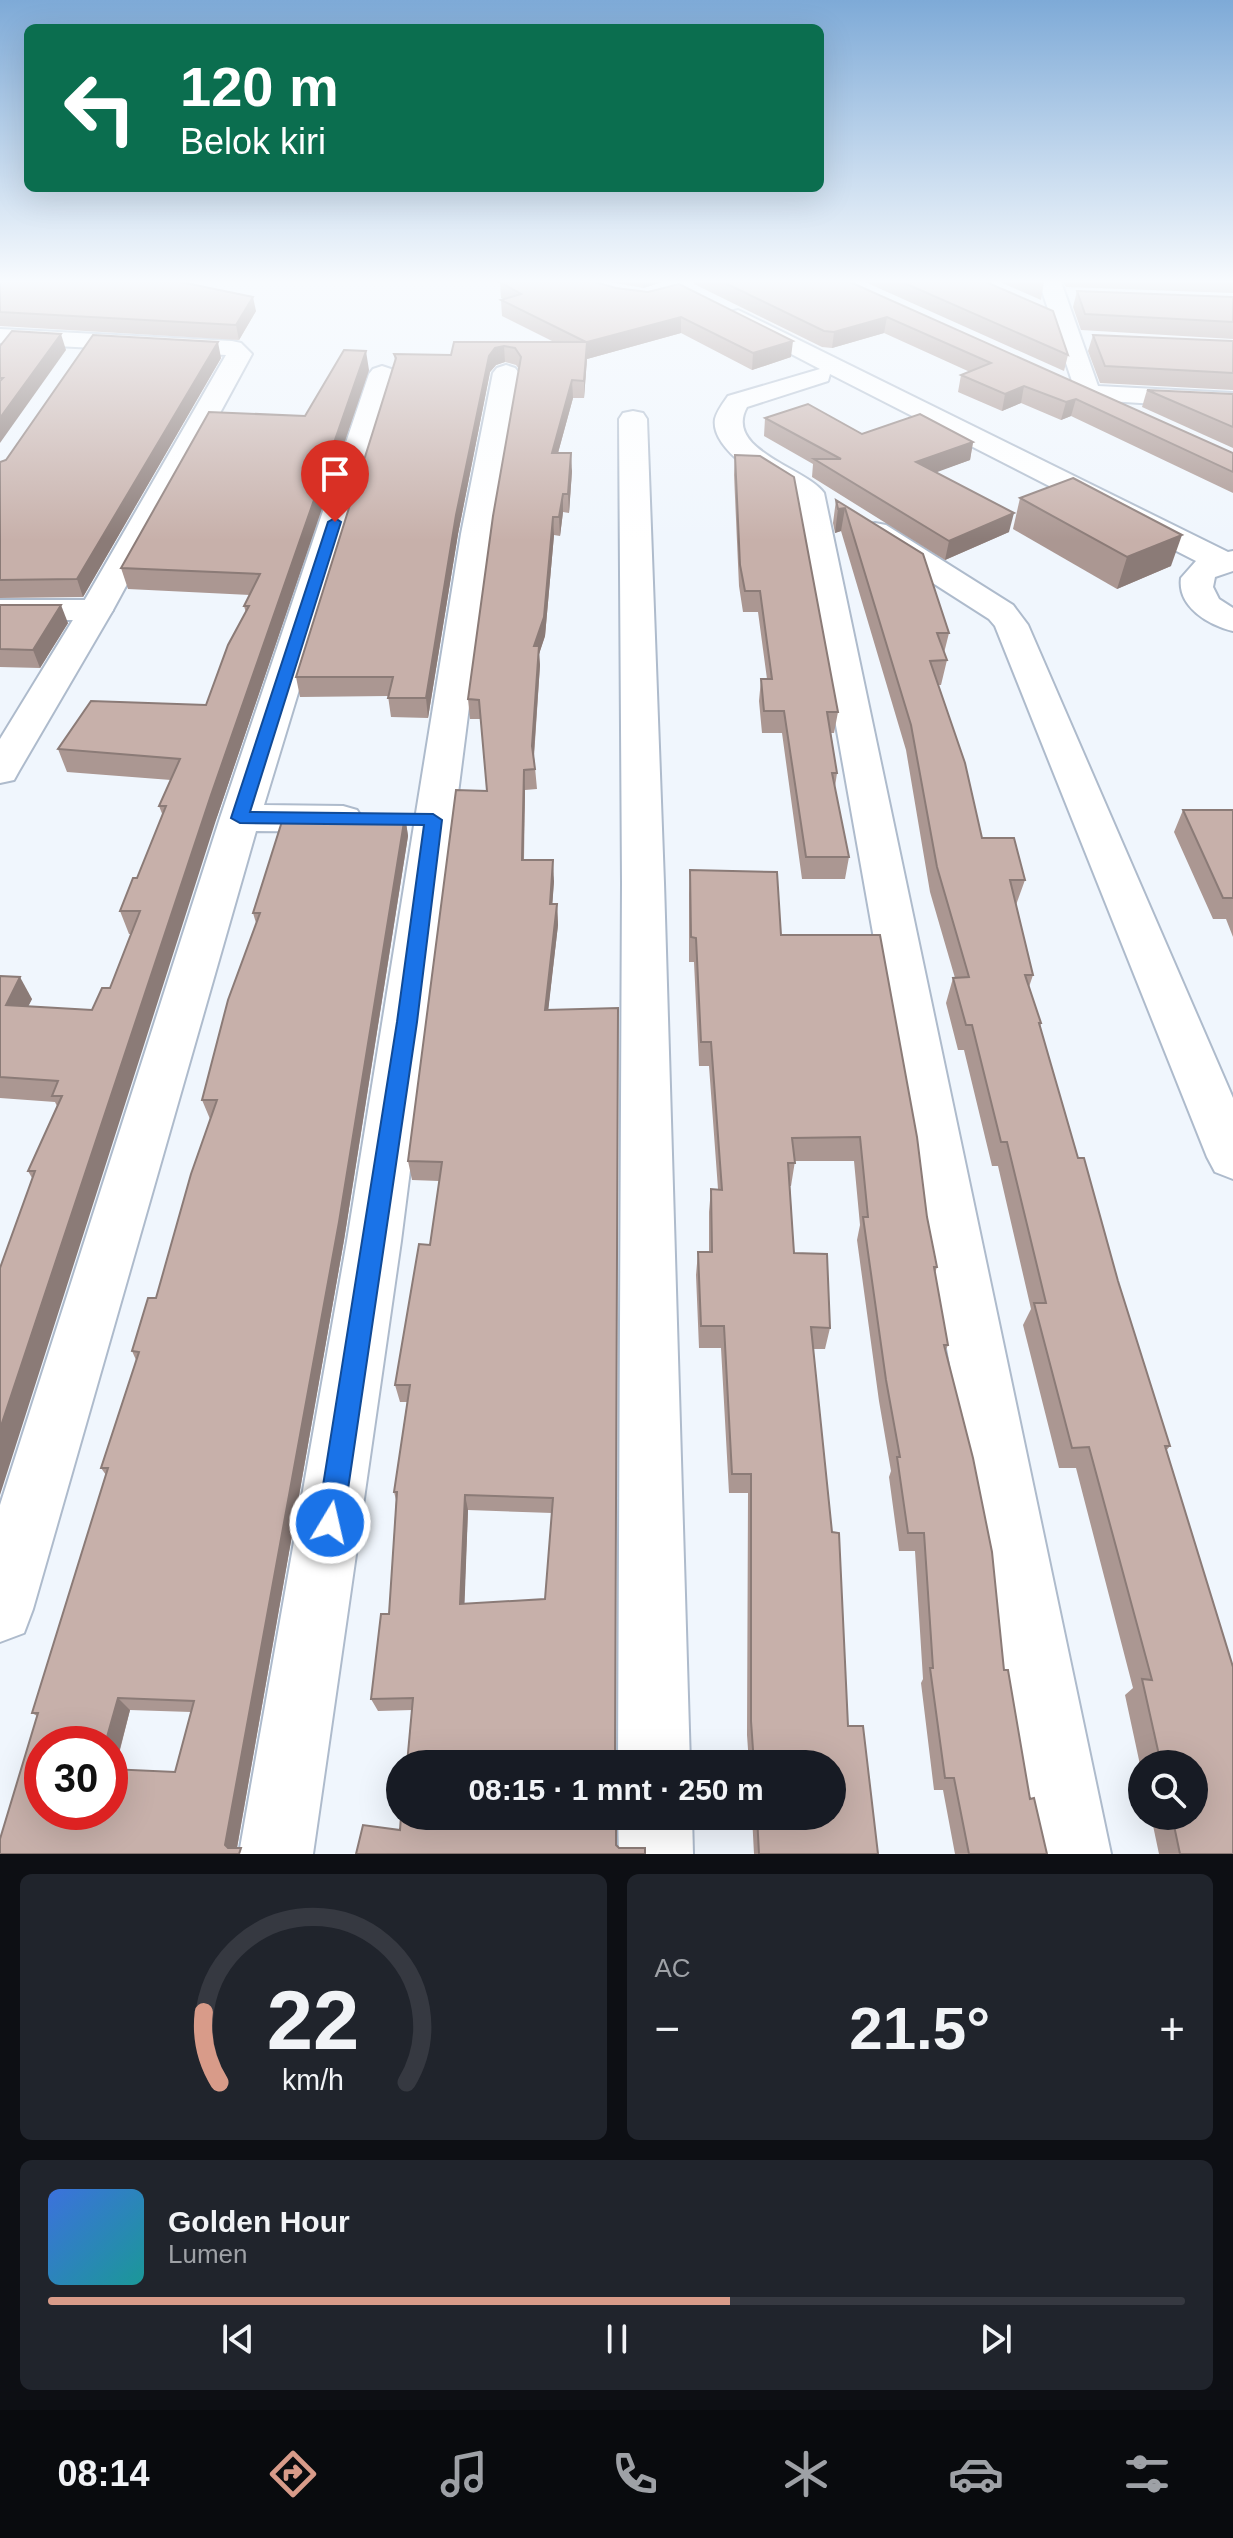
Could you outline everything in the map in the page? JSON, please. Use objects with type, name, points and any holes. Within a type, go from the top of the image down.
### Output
[{"type":"street","points":[[0,771],[96,610],[231,369]]},
{"type":"street","points":[[807,369],[1218,565]]},
{"type":"street","points":[[827,369],[1218,565]]},
{"type":"street","points":[[1077,369],[1087,393]]},
{"type":"street","points":[[276,1854],[374,1241],[404,819],[476,534],[506,373]]},
{"type":"street","points":[[0,1609],[240,818],[382,374]]},
{"type":"street","points":[[819,376],[737,402],[727,420],[732,438],[743,450],[809,493],[1001,612],[1011,625],[1233,1157]]},
{"type":"street","points":[[1058,380],[1140,418]]},
{"type":"street","points":[[1087,393],[1233,401]]},
{"type":"street","points":[[633,419],[643,867],[654,1750]]},
{"type":"street","points":[[809,493],[1074,1854]]},
{"type":"street","points":[[1218,565],[1195,578],[1195,590],[1206,605],[1233,621]]},
{"type":"street","points":[[0,610],[96,610]]},
{"type":"street","points":[[240,818],[404,819]]},
{"type":"street","points":[[655,1830],[656,1854]]},
{"type":"building","points":[[0,369],[36,369],[0,418],[0,381],[3,378],[0,378]]},
{"type":"building","points":[[70,369],[202,369],[77,579],[0,580],[0,462],[6,460]]},
{"type":"building","points":[[333,369],[360,369],[211,795],[0,1429],[0,1268],[35,1171],[28,1171],[62,1096],[52,1096],[58,1081],[0,1077],[0,976],[20,977],[6,1005],[92,1010],[102,988],[110,988],[140,911],[120,911],[166,806],[159,806],[180,759],[58,749],[91,701],[206,705],[228,645],[249,606],[244,606],[260,574],[121,568],[209,412],[305,416]]},
{"type":"building","points":[[393,369],[486,369],[456,515],[426,698],[388,698],[393,677],[296,677]]},
{"type":"building","points":[[519,369],[585,369],[584,381],[572,380],[552,453],[571,453],[568,494],[563,494],[559,517],[553,517],[544,617],[534,646],[539,646],[532,746],[535,769],[524,770],[522,860],[553,860],[550,904],[557,904],[545,1010],[618,1008],[615,1750],[408,1750],[413,1698],[371,1699],[381,1614],[389,1614],[397,1492],[394,1492],[410,1385],[395,1385],[419,1244],[430,1245],[442,1162],[408,1161],[456,790],[487,791],[479,700],[468,699],[493,516]],"holes":[[[465,1495],[553,1498],[545,1599],[460,1604]]]},
{"type":"building","points":[[977,369],[1044,369],[1233,453],[1233,472],[1076,399],[1066,402],[1024,386],[1005,394],[961,375]]},
{"type":"building","points":[[1151,369],[1233,369],[1233,373]]},
{"type":"building","points":[[1147,390],[1233,394],[1233,427]]},
{"type":"building","points":[[808,404],[862,434],[920,414],[973,442],[916,462],[1014,513],[949,541],[814,459],[841,459],[765,418]]},
{"type":"building","points":[[735,455],[760,456],[794,477],[838,712],[827,712],[837,773],[832,773],[849,857],[806,857],[784,711],[764,711],[761,679],[772,679],[760,591],[745,591],[740,565]]},
{"type":"building","points":[[1073,478],[1182,535],[1127,557],[1020,498]]},
{"type":"building","points":[[836,500],[923,554],[949,633],[937,633],[947,660],[930,661],[965,763],[982,838],[1014,838],[1025,880],[1010,880],[1033,975],[1025,975],[1078,1158],[1084,1158],[1118,1281],[1170,1446],[1165,1446],[1233,1667],[1233,1854],[1180,1854],[1175,1830],[1208,1830],[1208,1750],[1158,1750],[1142,1679],[1152,1680],[1089,1447],[1072,1448],[1034,1303],[1046,1303],[1007,1142],[1001,1142],[972,1025],[966,1025],[953,978],[969,977],[937,867],[911,725],[845,508],[838,509]]},
{"type":"building","points":[[0,605],[61,605],[33,650],[0,649]]},
{"type":"building","points":[[1183,810],[1233,810],[1233,898],[1223,898]]},
{"type":"building","points":[[284,815],[405,816],[339,1222],[225,1845],[241,1848],[239,1854],[0,1854],[0,1839],[24,1759],[24,1830],[128,1830],[128,1770],[175,1772],[194,1701],[118,1698],[110,1726],[34,1726],[38,1713],[32,1713],[108,1468],[101,1468],[139,1352],[132,1351],[148,1298],[156,1298],[191,1174],[217,1100],[202,1100],[228,1000],[260,913],[253,913]]},
{"type":"building","points":[[690,870],[777,872],[781,935],[880,935],[917,1137],[948,1345],[944,1345],[973,1458],[992,1552],[1004,1670],[1008,1670],[1030,1799],[1034,1798],[1047,1854],[969,1854],[954,1778],[945,1778],[930,1668],[933,1668],[924,1533],[908,1533],[897,1457],[900,1457],[863,1217],[868,1217],[860,1137],[792,1138],[795,1163],[788,1163],[794,1253],[827,1254],[830,1328],[811,1327],[832,1532],[839,1533],[848,1726],[863,1726],[878,1854],[759,1854],[758,1830],[846,1830],[846,1750],[753,1750],[751,1474],[732,1474],[724,1326],[701,1326],[698,1252],[712,1252],[711,1189],[722,1190],[711,1042],[701,1042],[696,938],[691,937]]},
{"type":"building","points":[[363,1825],[386,1830],[616,1830],[616,1845],[619,1848],[645,1848],[645,1854],[356,1854]]},
{"type":"route","points":[[330,1523],[407,1022],[433,820],[240,818],[335,522]]}]
